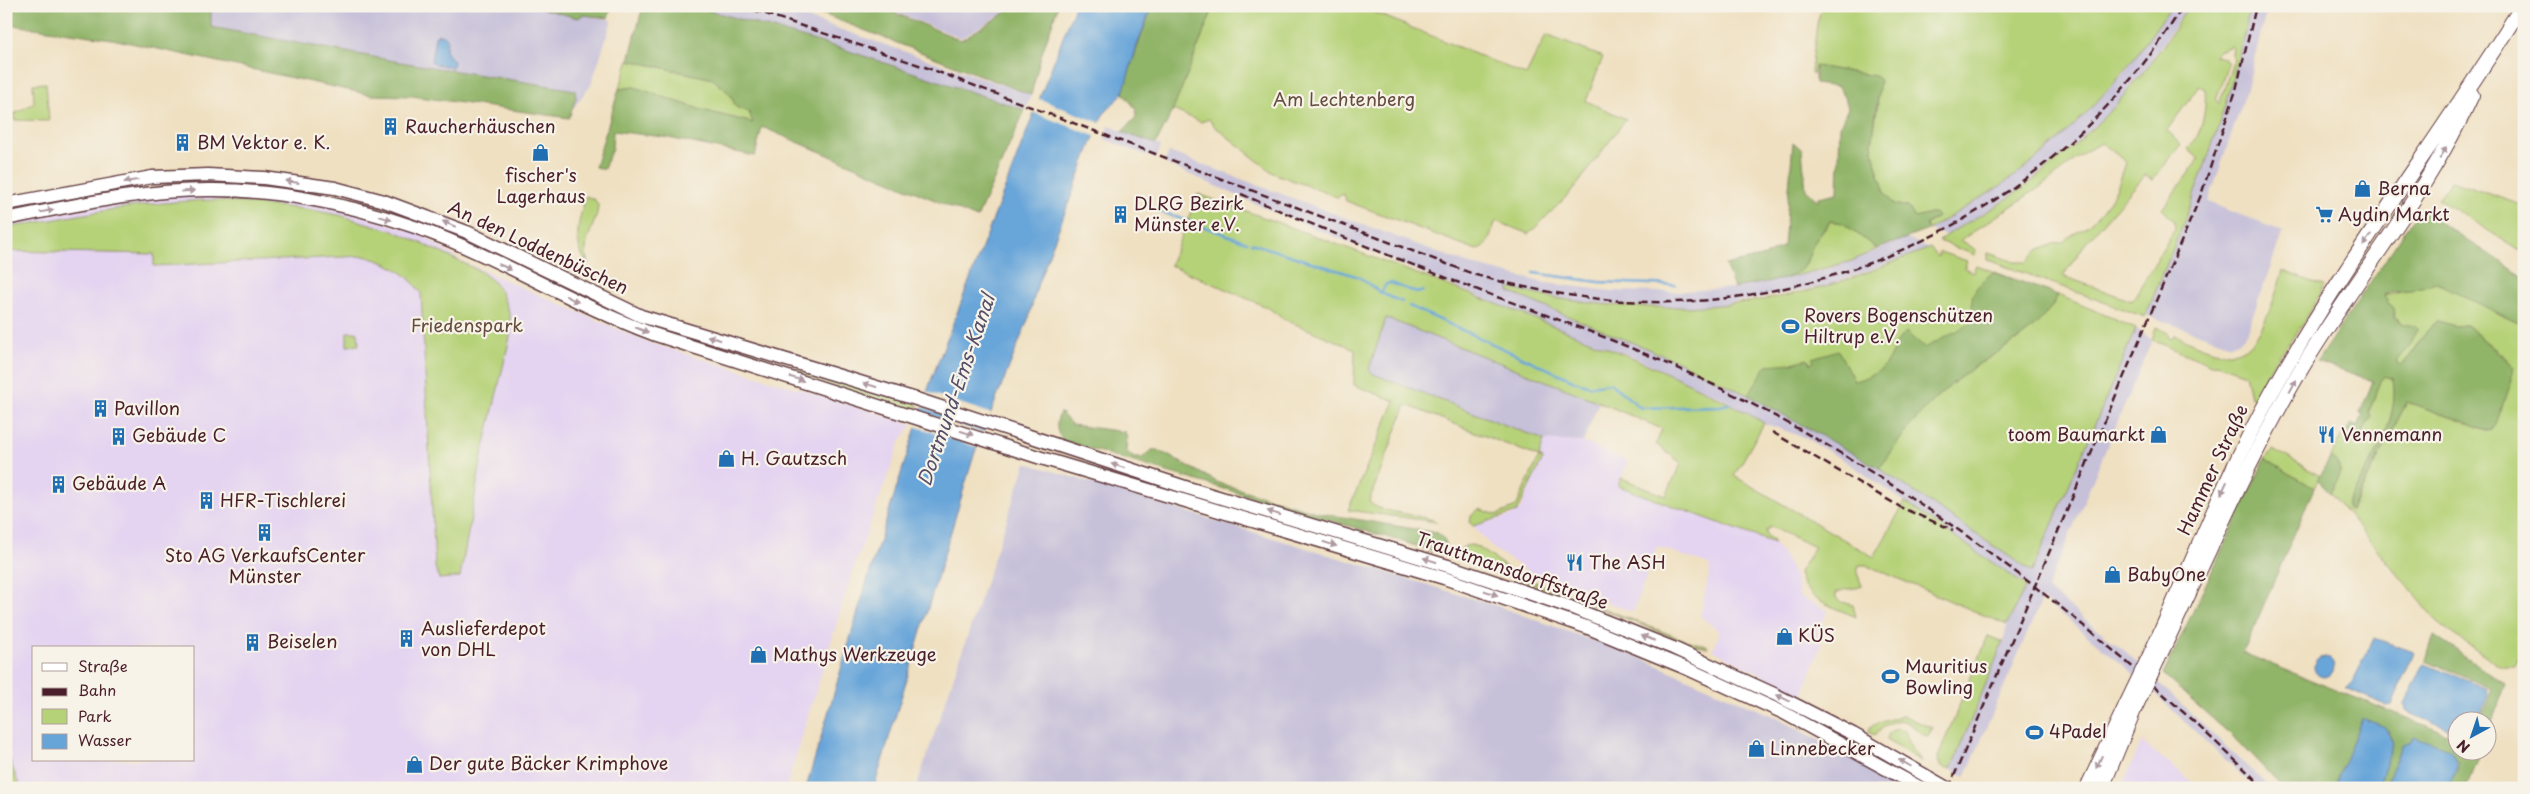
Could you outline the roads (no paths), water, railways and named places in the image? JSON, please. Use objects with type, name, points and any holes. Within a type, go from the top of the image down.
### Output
[{"type":"main road","points":[[2486,65],[2522,6]]},
{"type":"main road","name":"Hammer Straße","points":[[2154,657],[2256,421],[2330,296],[2486,65]]},
{"type":"main road","name":"Hammer Straße","points":[[2087,788],[2302,368],[2441,157],[2486,65]]},
{"type":"main road","name":"An den Loddenbüschen","points":[[6,204],[96,186],[161,177],[227,176],[334,188],[384,201],[434,218],[641,316],[916,399],[1043,441]]},
{"type":"main road","name":"An den Loddenbüschen","points":[[6,219],[117,198],[208,190],[261,193],[352,208],[445,239],[597,311],[653,334],[912,415],[1038,457]]},
{"type":"main road","name":"Trauttmansdorffstraße","points":[[1043,441],[1179,485],[1440,563],[1570,607],[1673,648],[1774,694],[1860,738],[1947,788]]},
{"type":"main road","name":"Trauttmansdorffstraße","points":[[1038,457],[1444,578],[1586,627],[1688,669],[1784,713],[1921,788]]},
{"type":"main road","name":"Hammer Straße","points":[[2102,788],[2130,707]]},
{"type":"water","name":"Dortmund-Ems-Kanal","points":[[1075,6],[1152,6],[1137,46],[1123,93],[1103,115],[1090,147],[1038,283],[1029,317],[974,455],[874,788],[806,788],[870,571],[930,383]]},
{"type":"water","points":[[438,34],[444,35],[447,38],[446,52],[454,61],[453,67],[435,64],[431,61],[435,37]]},
{"type":"water","points":[[2374,638],[2414,652],[2392,705],[2387,706],[2346,688],[2353,681]]},
{"type":"water","points":[[2324,657],[2331,660],[2334,667],[2331,674],[2324,677],[2317,674],[2314,667],[2317,660]]},
{"type":"water","points":[[2425,663],[2487,689],[2488,695],[2481,712],[2448,712],[2448,728],[2406,712],[2405,704],[2422,665]]},
{"type":"water","points":[[2362,718],[2385,727],[2393,743],[2378,788],[2334,788]]},
{"type":"water","points":[[2414,736],[2448,749],[2448,762],[2456,762],[2456,769],[2446,788],[2385,788],[2401,746],[2412,740]]},
{"type":"waterway","points":[[1153,209],[1247,242]]},
{"type":"waterway","points":[[1251,243],[1359,277],[1381,293],[1402,302]]},
{"type":"waterway","points":[[1534,273],[1599,282],[1675,285]]},
{"type":"waterway","points":[[1381,293],[1386,284],[1391,283],[1417,293],[1423,291]]},
{"type":"waterway","points":[[1409,306],[1577,382],[1591,386],[1610,383],[1641,408],[1720,406],[1729,404]]},
{"type":"railway","points":[[742,6],[925,67],[1476,275],[1566,295],[1596,299],[1658,302],[1719,299],[1790,287],[1858,267],[1923,240],[1985,206],[2043,165],[2095,118],[2142,65],[2183,6]]},
{"type":"railway","points":[[1949,788],[2201,195],[2236,90],[2256,6]]},
{"type":"railway","points":[[1241,194],[1394,257],[1630,347],[1714,385],[1791,425],[1865,468],[1936,514],[2005,564],[2072,616],[2137,671],[2264,788]]},
{"type":"railway","points":[[1772,432],[1902,508],[1953,530]]},
{"type":"place","name":"Raucherhäuschen","points":[[391,127]]},
{"type":"place","name":"BM Vektor e. K.","points":[[183,143]]},
{"type":"place","name":"fischer's Lagerhaus","points":[[541,153]]},
{"type":"place","name":"Berna","points":[[2363,189]]},
{"type":"place","name":"DLRG Bezirk Münster e.V.","points":[[1120,214]]},
{"type":"place","name":"Aydin Markt","points":[[2324,215]]},
{"type":"place","name":"Rovers Bogenschützen Hiltrup e.V.","points":[[1790,326]]},
{"type":"place","name":"Pavillon","points":[[100,409]]},
{"type":"place","name":"toom Baumarkt","points":[[2159,435]]},
{"type":"place","name":"Vennemann","points":[[2327,435]]},
{"type":"place","name":"Gebäude C","points":[[118,436]]},
{"type":"place","name":"H. Gautzsch","points":[[727,459]]},
{"type":"place","name":"Gebäude A","points":[[58,484]]},
{"type":"place","name":"HFR-Tischlerei","points":[[206,501]]},
{"type":"place","name":"Sto AG VerkaufsCenter Münster","points":[[265,533]]},
{"type":"place","name":"The ASH","points":[[1575,563]]},
{"type":"place","name":"BabyOne","points":[[2113,575]]},
{"type":"place","name":"KÜS","points":[[1784,636]]},
{"type":"place","name":"Auslieferdepot von DHL","points":[[407,639]]},
{"type":"place","name":"Beiselen","points":[[253,642]]},
{"type":"place","name":"Mathys Werkzeuge","points":[[759,655]]},
{"type":"place","name":"Mauritius Bowling","points":[[1891,677]]},
{"type":"place","name":"4Padel","points":[[2035,732]]},
{"type":"place","name":"Linnebecker","points":[[1756,749]]},
{"type":"place","name":"Der gute Bäcker Krimphove","points":[[415,764]]},
{"type":"park label","name":"Am Lechtenberg","points":[[1344,100]]},
{"type":"park label","name":"Friedenspark","points":[[467,326]]}]
